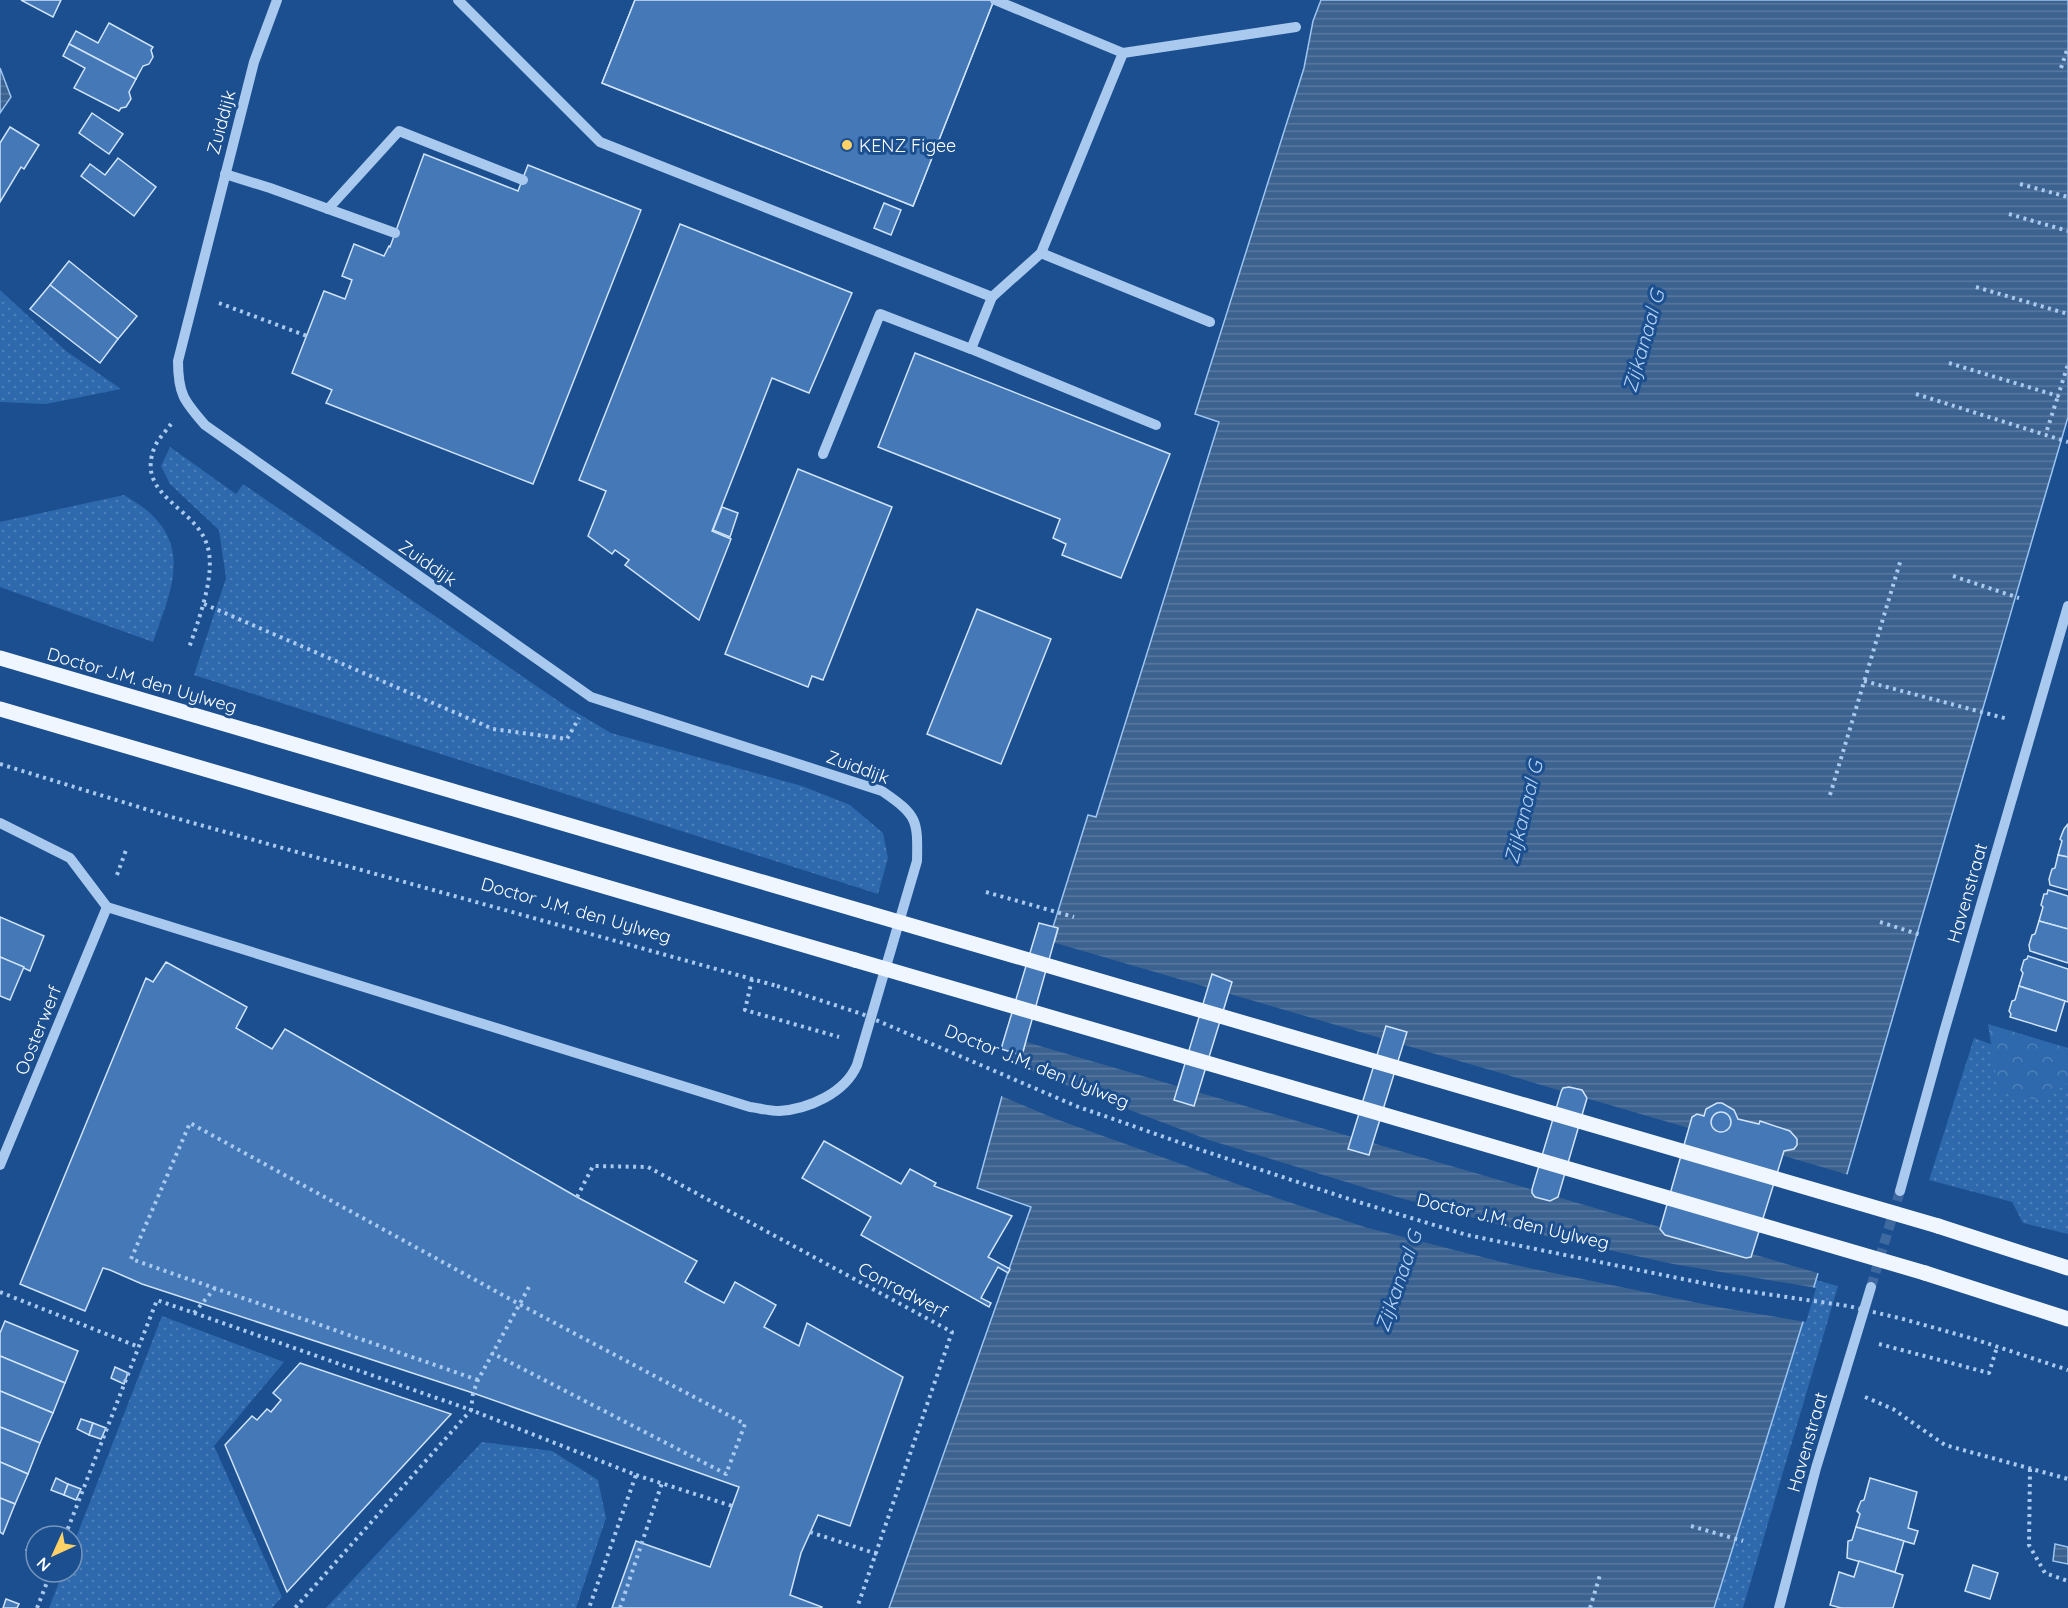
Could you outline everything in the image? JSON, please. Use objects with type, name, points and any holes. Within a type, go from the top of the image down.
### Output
[{"type":"main road","name":"Doctor J.M. den Uylweg","points":[[0,658],[1938,1226],[2068,1268]]},
{"type":"main road","name":"Doctor J.M. den Uylweg","points":[[0,710],[1925,1273],[2068,1319]]},
{"type":"street","name":"Zuiddijk","points":[[107,907],[750,1107],[778,1111],[801,1107],[832,1094],[852,1076],[917,861],[918,828],[905,807],[882,791],[591,697],[205,425],[186,403],[178,383],[178,361],[254,62],[277,0]]},
{"type":"street","points":[[458,0],[600,142],[992,297]]},
{"type":"street","points":[[995,0],[1123,53],[1296,27]]},
{"type":"street","points":[[971,349],[992,297],[1041,253],[1123,53]]},
{"type":"street","points":[[328,209],[399,131],[523,180]]},
{"type":"street","points":[[225,174],[395,233]]},
{"type":"street","points":[[1041,253],[1210,322]]},
{"type":"street","points":[[823,454],[880,314],[1156,425]]},
{"type":"street","name":"Havenstraat","points":[[1900,1191],[2068,606]]},
{"type":"street","points":[[0,823],[70,858],[107,907]]},
{"type":"street","name":"Oosterwerf","points":[[0,1165],[107,907]]},
{"type":"street","name":"Havenstraat","points":[[1779,1608],[1840,1388],[1871,1287]]},
{"type":"path","points":[[2061,68],[2068,46]]},
{"type":"path","points":[[2020,184],[2068,197]]},
{"type":"path","points":[[2009,214],[2068,231]]},
{"type":"path","points":[[1976,287],[2068,314]]},
{"type":"path","points":[[196,294],[307,336]]},
{"type":"path","points":[[1949,363],[2058,396]]},
{"type":"path","points":[[2047,430],[2068,364]]},
{"type":"path","points":[[1916,394],[2068,442]]},
{"type":"path","points":[[186,403],[155,446],[150,466],[154,482],[165,498],[199,528],[207,544],[210,560],[204,604],[189,648]]},
{"type":"path","points":[[1830,795],[1900,559]]},
{"type":"path","points":[[1953,576],[2019,598]]},
{"type":"path","points":[[204,604],[493,729],[567,739],[591,697]]},
{"type":"path","points":[[1864,681],[2032,726]]},
{"type":"path","name":"Doctor J.M. den Uylweg","points":[[0,764],[168,816],[777,986],[862,1014],[1076,1106],[1341,1196],[1467,1235],[1732,1289],[1848,1306],[1974,1339],[2068,1370]]},
{"type":"path","points":[[986,892],[1074,917]]},
{"type":"path","points":[[1880,922],[1921,935]]},
{"type":"path","points":[[752,979],[745,1010],[813,1029]]},
{"type":"path","points":[[478,1380],[131,1259],[190,1123],[519,1304],[746,1424],[726,1474],[492,1353]]},
{"type":"path","name":"Conradwerf","points":[[577,1197],[593,1166],[648,1167],[952,1332],[857,1608]]},
{"type":"path","points":[[295,1608],[471,1410],[473,1393],[478,1380],[529,1287]]},
{"type":"path","points":[[194,1313],[215,1288]]},
{"type":"path","points":[[0,1292],[139,1347]]},
{"type":"path","points":[[70,1524],[157,1300],[471,1410],[636,1475],[732,1506]]},
{"type":"path","points":[[1855,1338],[1989,1373],[1996,1347]]},
{"type":"path","points":[[1840,1388],[1893,1408],[1945,1445],[2068,1479]]},
{"type":"path","points":[[2030,1469],[2029,1545],[2045,1573],[2068,1581]]},
{"type":"path","points":[[589,1608],[636,1475]]},
{"type":"path","points":[[620,1608],[662,1483]]},
{"type":"path","points":[[1691,1526],[1743,1541]]},
{"type":"path","points":[[810,1532],[877,1554]]},
{"type":"path","points":[[1590,1608],[1600,1575]]},
{"type":"path","points":[[37,1608],[46,1584]]},
{"type":"green space","points":[[0,290],[66,351],[121,389],[46,404],[0,402]]},
{"type":"green space","points":[[170,447],[236,494],[243,484],[567,707],[611,733],[802,786],[850,805],[883,833],[888,858],[878,894],[194,675],[226,578],[219,530],[170,484],[161,466]]},
{"type":"green space","points":[[124,495],[151,514],[171,544],[174,560],[173,576],[165,609],[153,642],[0,587],[0,522]]},
{"type":"green space","points":[[1988,1024],[2068,1048],[2068,1084],[2058,1081],[2042,1101],[1998,1092]]},
{"type":"green space","points":[[1974,1038],[2068,1072],[2068,1234],[2023,1223],[2012,1202],[1929,1180]]},
{"type":"green space","points":[[1816,1280],[1838,1286],[1743,1608],[1714,1608]]},
{"type":"green space","points":[[162,1316],[284,1362],[214,1446],[282,1597],[272,1608],[49,1608],[58,1584],[84,1584],[84,1524],[81,1524]]},
{"type":"green space","points":[[482,1442],[552,1451],[598,1480],[606,1518],[576,1608],[326,1608]]},
{"type":"water","name":"Zijkanaal G","points":[[1321,0],[2068,0],[2068,417],[1816,1280],[1714,1608],[889,1608],[1031,1207],[977,1188],[1014,1052],[1022,1055],[1058,929],[1053,927],[1088,815],[1096,817],[1219,422],[1195,414],[1304,68],[1313,21]]},
{"type":"water","points":[[0,68],[11,97],[0,113]]},
{"type":"water","points":[[2055,1544],[2068,1547],[2068,1564],[2053,1561]]},
{"type":"pier","points":[[1052,942],[1849,1175],[1821,1274],[1023,1041]]},
{"type":"pier","points":[[1009,1061],[1077,1090],[1209,1140],[1382,1193],[1526,1232],[1673,1264],[1816,1288],[1806,1322],[1718,1307],[1510,1264],[1368,1228],[1262,1193],[1056,1119],[999,1095]]},
{"type":"building","points":[[21,0],[61,0],[53,17]]},
{"type":"building","name":"KENZ Figee","points":[[635,0],[994,0],[913,206],[602,83]]},
{"type":"building","name":"KENZ Figee","points":[[635,0],[994,0],[913,206],[602,83]]},
{"type":"building","points":[[109,23],[153,47],[151,50],[153,57],[149,64],[143,66],[136,79],[69,44],[76,31],[98,43]]},
{"type":"building","points":[[69,44],[136,79],[129,92],[131,99],[126,107],[119,111],[74,88],[85,68],[63,56]]},
{"type":"building","points":[[92,113],[123,134],[109,154],[79,133]]},
{"type":"building","points":[[10,127],[39,145],[24,169],[21,167],[0,202],[0,143]]},
{"type":"building","points":[[424,154],[518,191],[528,165],[641,210],[533,484],[326,403],[332,390],[292,373],[324,291],[345,299],[352,280],[342,276],[354,244],[384,256],[390,247]]},
{"type":"building","points":[[118,158],[156,187],[134,216],[81,176],[90,164],[105,175]]},
{"type":"building","points":[[884,203],[901,210],[891,235],[874,228]]},
{"type":"building","points":[[680,224],[852,293],[809,393],[772,378],[712,531],[731,539],[699,620],[625,565],[629,560],[615,550],[612,554],[588,536],[606,491],[579,480]]},
{"type":"building","points":[[69,261],[137,316],[118,339],[50,285]]},
{"type":"building","points":[[50,285],[118,339],[100,363],[30,309]]},
{"type":"building","points":[[915,353],[1170,454],[1121,578],[1062,555],[1066,544],[1053,538],[1060,519],[878,447]]},
{"type":"building","points":[[798,469],[892,507],[823,680],[812,676],[808,687],[725,654]]},
{"type":"building","points":[[722,507],[738,513],[730,537],[713,530]]},
{"type":"building","points":[[977,609],[1051,639],[1001,764],[927,734]]},
{"type":"building","points":[[2068,824],[2068,857],[2058,855],[2062,841],[2060,839]]},
{"type":"building","points":[[2058,855],[2068,857],[2068,890],[2050,885],[2049,879]]},
{"type":"building","points":[[2048,890],[2068,896],[2068,929],[2039,921],[2044,894],[2047,894]]},
{"type":"building","points":[[0,917],[44,936],[30,971],[0,957]]},
{"type":"building","points":[[2039,921],[2068,929],[2068,963],[2030,951],[2032,935],[2035,934]]},
{"type":"building","points":[[1039,923],[1058,928],[1022,1055],[1001,1049]]},
{"type":"building","points":[[2028,956],[2068,969],[2068,1002],[2019,986],[2024,960]]},
{"type":"building","points":[[0,957],[24,967],[10,1000],[0,996]]},
{"type":"building","points":[[166,962],[247,1007],[236,1028],[272,1049],[285,1029],[577,1197],[697,1261],[685,1282],[724,1303],[735,1282],[776,1305],[764,1327],[799,1346],[807,1323],[903,1377],[850,1526],[818,1515],[801,1553],[790,1595],[822,1607],[612,1608],[636,1541],[710,1567],[739,1487],[473,1393],[142,1284],[103,1268],[85,1311],[20,1284],[146,978],[153,982]]},
{"type":"building","points":[[1212,974],[1232,982],[1194,1106],[1174,1100]]},
{"type":"building","points":[[2019,986],[2065,1001],[2056,1031],[2010,1017],[2009,1011]]},
{"type":"building","points":[[1386,1026],[1407,1032],[1369,1155],[1348,1149]]},
{"type":"building","points":[[1563,1088],[1582,1090],[1587,1098],[1558,1197],[1550,1201],[1535,1197],[1532,1189],[1561,1092]]},
{"type":"building","points":[[1722,1103],[1734,1110],[1738,1119],[1759,1124],[1760,1121],[1790,1131],[1797,1139],[1794,1149],[1784,1151],[1751,1257],[1746,1258],[1665,1235],[1660,1229],[1692,1117],[1697,1114],[1704,1116],[1706,1109]]},
{"type":"building","points":[[1721,1112],[1728,1115],[1731,1122],[1728,1129],[1721,1132],[1714,1129],[1711,1122],[1714,1115]]},
{"type":"building","points":[[824,1141],[901,1184],[910,1169],[936,1183],[934,1186],[1012,1216],[988,1257],[1010,1269],[1008,1273],[998,1267],[981,1298],[991,1303],[989,1307],[861,1235],[871,1217],[802,1178]]},
{"type":"building","points":[[5,1321],[78,1351],[65,1383],[0,1356],[0,1333]]},
{"type":"building","points":[[0,1356],[65,1383],[53,1413],[0,1391]]},
{"type":"building","points":[[300,1363],[451,1414],[287,1592],[225,1445],[252,1416],[257,1420],[267,1409],[271,1412],[281,1400],[273,1393]]},
{"type":"building","points":[[115,1367],[128,1373],[124,1384],[111,1378]]},
{"type":"building","points":[[0,1391],[53,1413],[40,1443],[0,1427]]},
{"type":"building","points":[[81,1419],[93,1423],[89,1435],[77,1429]]},
{"type":"building","points":[[93,1423],[106,1428],[101,1439],[89,1435]]},
{"type":"building","points":[[0,1427],[40,1443],[28,1474],[0,1462]]},
{"type":"building","points":[[0,1462],[28,1474],[15,1504],[0,1498]]},
{"type":"building","points":[[56,1478],[68,1484],[64,1495],[51,1490]]},
{"type":"building","points":[[1870,1478],[1917,1492],[1908,1528],[1918,1531],[1914,1544],[1856,1527],[1860,1514],[1857,1511],[1861,1501],[1864,1500]]},
{"type":"building","points":[[68,1484],[81,1489],[76,1500],[64,1495]]},
{"type":"building","points":[[0,1498],[15,1504],[3,1534],[0,1532]]},
{"type":"building","points":[[1856,1527],[1904,1541],[1895,1572],[1847,1558],[1848,1541],[1852,1540]]},
{"type":"building","points":[[1859,1561],[1903,1575],[1893,1608],[1841,1608],[1830,1605],[1839,1572],[1854,1577]]},
{"type":"building","points":[[1973,1565],[1998,1573],[1990,1599],[1965,1591]]},
{"type":"building","points":[[6,1599],[19,1604],[17,1608],[3,1608]]},
{"type":"tunnel","points":[[1871,1287],[1900,1191]]},
{"type":"place","name":"KENZ Figee","points":[[847,145]]}]
